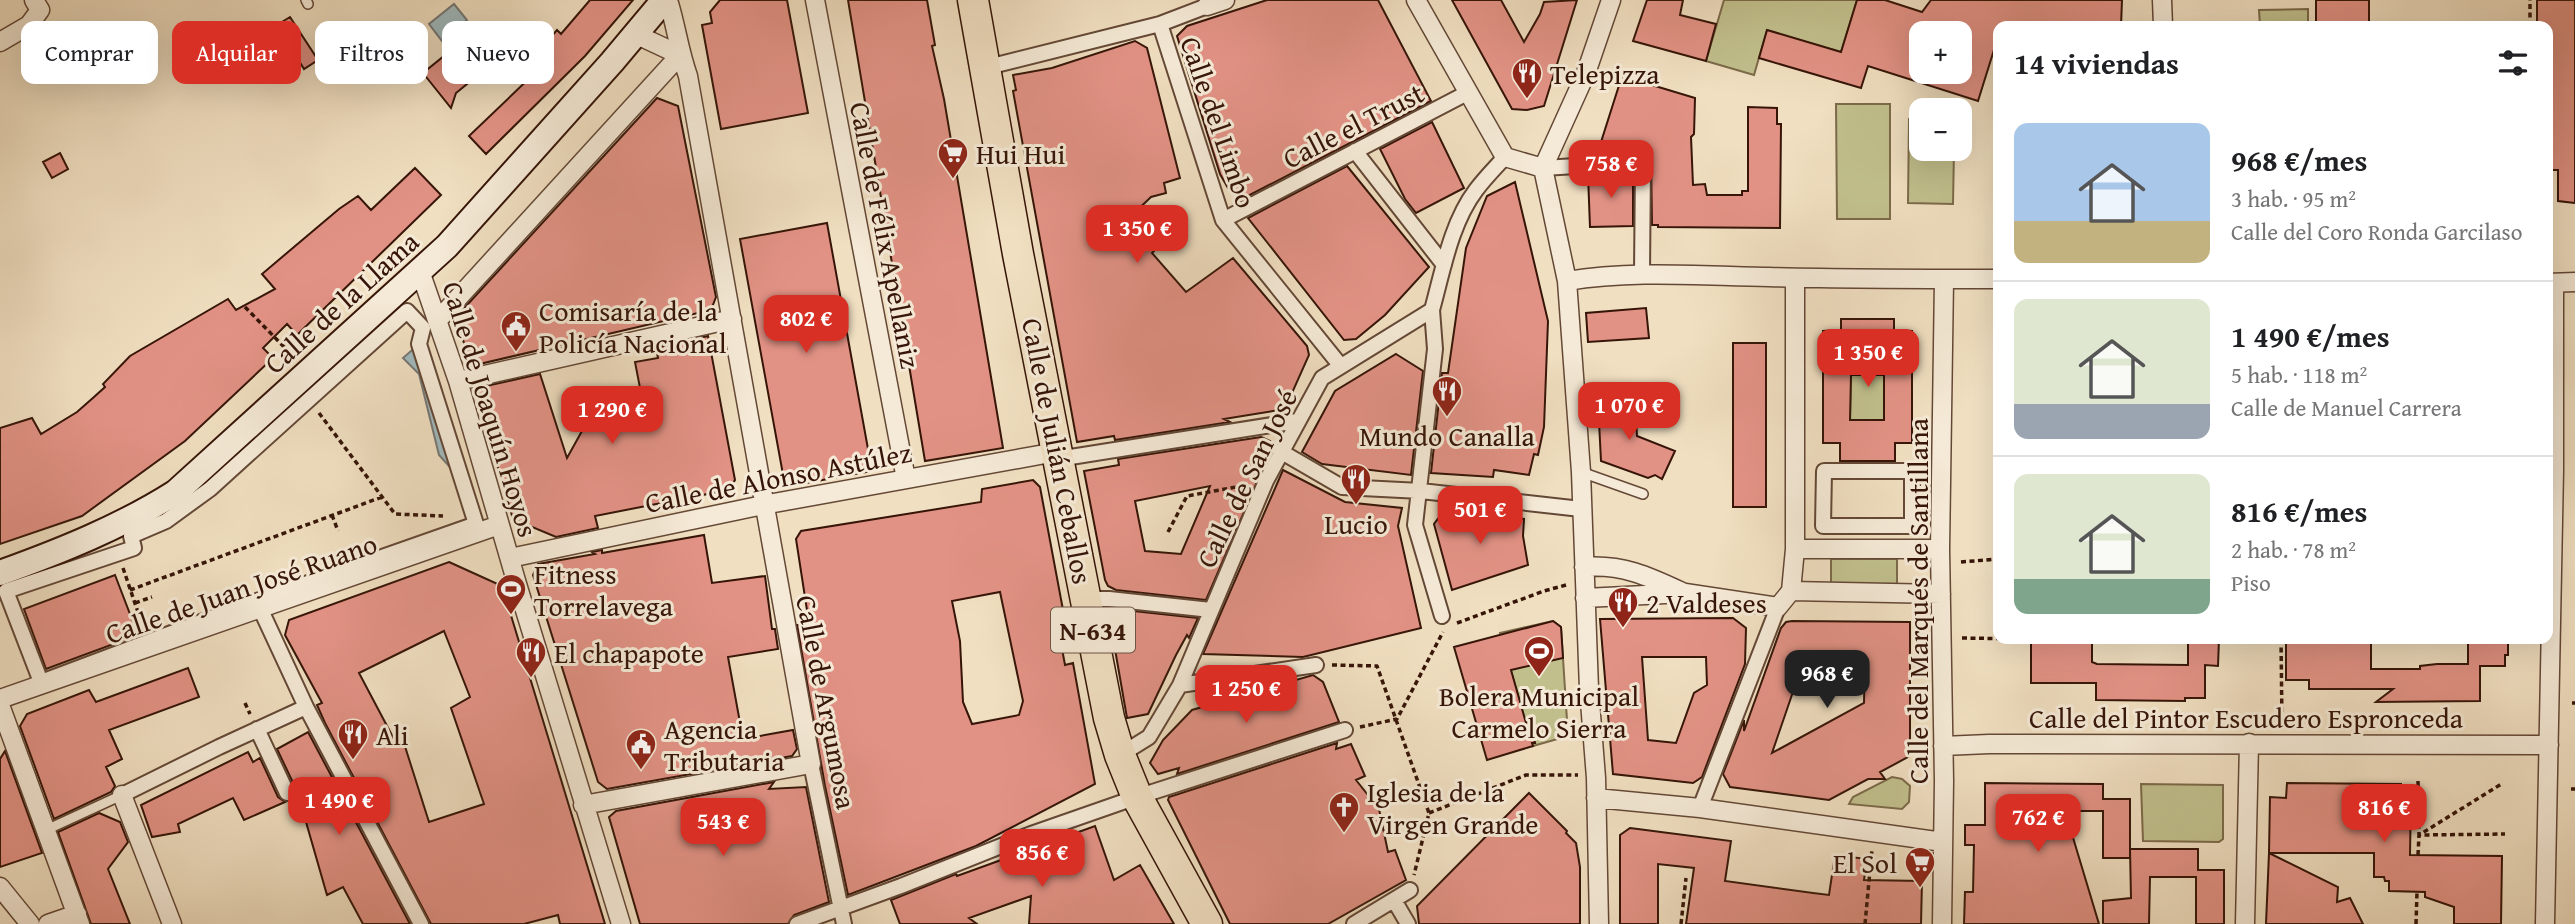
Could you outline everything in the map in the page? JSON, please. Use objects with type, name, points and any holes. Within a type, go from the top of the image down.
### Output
[{"type":"highway","name":"Calle de Julián Ceballos","points":[[973,0],[1057,455],[1109,718],[1137,797],[1208,924]]},
{"type":"main road","name":"Calle de la Llama","points":[[0,573],[96,536],[142,514],[176,492],[447,247],[666,0]]},
{"type":"street","points":[[0,42],[29,25],[40,10],[34,0]]},
{"type":"street","name":"Calle de Argumosa","points":[[666,0],[675,21],[680,55],[688,76],[763,505],[844,924]]},
{"type":"street","name":"Calle de Félix Apellaniz","points":[[815,0],[906,479]]},
{"type":"street","points":[[984,68],[1160,24],[1225,0]]},
{"type":"street","points":[[1416,0],[1505,157],[1543,168],[1643,162],[1642,274]]},
{"type":"street","points":[[1599,924],[1581,472],[1567,281],[1543,168],[1586,73],[1611,0]]},
{"type":"street","points":[[2162,0],[2163,21]]},
{"type":"street","name":"Calle del Limbo","points":[[1160,24],[1223,220],[1340,365]]},
{"type":"street","points":[[437,321],[680,55],[635,34]]},
{"type":"street","name":"Calle el Trust","points":[[1223,220],[1469,92]]},
{"type":"street","points":[[1355,151],[1444,265]]},
{"type":"street","points":[[1443,622],[1415,525],[1421,491],[1435,349],[1432,310],[1444,265],[1469,202],[1475,191],[1505,157]]},
{"type":"street","name":"Calle de Joaquín Hoyos","points":[[420,271],[458,381],[583,805],[621,924]]},
{"type":"street","points":[[1567,281],[1642,274],[1993,279]]},
{"type":"street","points":[[1700,808],[1778,607],[1791,591],[1795,549],[1795,278]]},
{"type":"street","name":"Calle del Marqués de Santillana","points":[[1942,924],[1941,556],[1944,279]]},
{"type":"street","points":[[2553,283],[2575,282]]},
{"type":"street","name":"Calle de San José","points":[[1120,755],[1150,737],[1180,685],[1266,481],[1322,378],[1432,310]]},
{"type":"street","points":[[407,311],[423,328],[419,344],[476,524],[149,642],[41,682],[6,591],[134,548],[131,536],[166,521],[210,489],[407,311]]},
{"type":"street","points":[[458,381],[732,319]]},
{"type":"street","points":[[2553,408],[2553,525]]},
{"type":"street","name":"Calle de Alonso Astúlez","points":[[510,558],[763,505],[906,479],[1297,421]]},
{"type":"street","points":[[1280,451],[1342,487],[1421,491],[1581,509]]},
{"type":"street","points":[[1824,471],[1912,471],[1912,526],[1823,526],[1824,471]]},
{"type":"street","name":"Calle de Juan José Ruano","points":[[0,699],[499,525]]},
{"type":"street","points":[[1795,549],[1941,556]]},
{"type":"street","points":[[1584,582],[1600,566],[1636,571],[1685,593]]},
{"type":"street","points":[[1584,582],[1778,607]]},
{"type":"street","points":[[1791,591],[1941,594]]},
{"type":"street","points":[[1087,599],[1211,610]]},
{"type":"street","points":[[260,608],[306,707],[421,924]]},
{"type":"street","points":[[2545,924],[2551,644]]},
{"type":"street","points":[[1180,685],[1316,665]]},
{"type":"street","points":[[0,705],[78,919],[48,924]]},
{"type":"street","points":[[172,924],[122,795],[306,707]]},
{"type":"street","points":[[257,729],[287,793]]},
{"type":"street","points":[[797,924],[901,887],[1031,834],[1345,730]]},
{"type":"street","points":[[2245,924],[2249,743]]},
{"type":"street","name":"Calle del Pintor Escudero Espronceda","points":[[1943,746],[2249,743],[2549,745]]},
{"type":"street","points":[[583,805],[811,764]]},
{"type":"street","points":[[1596,798],[1700,808],[1943,842]]},
{"type":"street","points":[[0,887],[30,924]]},
{"type":"street","points":[[1354,924],[1410,890]]},
{"type":"street","points":[[1394,900],[1408,924]]},
{"type":"lane","points":[[1581,472],[1643,494]]},
{"type":"lane","points":[[46,831],[122,795]]},
{"type":"path","points":[[2530,0],[2530,21]]},
{"type":"path","points":[[246,307],[309,373]]},
{"type":"path","points":[[315,409],[394,514],[474,518]]},
{"type":"path","points":[[1168,532],[1187,496],[1266,481]]},
{"type":"path","points":[[130,590],[382,497]]},
{"type":"path","points":[[332,515],[338,531]]},
{"type":"path","points":[[1941,556],[1993,559]]},
{"type":"path","points":[[121,562],[149,642]]},
{"type":"path","points":[[1457,624],[1544,590],[1584,582]]},
{"type":"path","points":[[135,603],[152,597]]},
{"type":"path","points":[[1397,719],[1443,622]]},
{"type":"path","points":[[1942,638],[1993,639]]},
{"type":"path","points":[[2281,644],[2282,727]]},
{"type":"path","points":[[1316,665],[1377,666],[1429,813],[1410,890]]},
{"type":"path","points":[[1345,730],[1397,719]]},
{"type":"path","points":[[1429,813],[1526,775],[1583,776]]},
{"type":"path","points":[[2418,781],[2418,855]]},
{"type":"path","points":[[2419,835],[2503,783]]},
{"type":"path","points":[[1865,924],[1874,832]]},
{"type":"path","points":[[2419,835],[2505,834]]},
{"type":"path","points":[[1681,924],[1686,878]]},
{"type":"path","points":[[2416,924],[2417,892]]},
{"type":"shaded area","points":[[1724,0],[1857,0],[1841,52],[1767,30],[1754,75],[1706,61]]},
{"type":"shaded area","points":[[2308,9],[2308,21],[2260,21],[2259,10]]},
{"type":"shaded area","points":[[1836,104],[1890,104],[1890,219],[1837,219]]},
{"type":"shaded area","points":[[1909,119],[1909,161],[1954,161],[1953,204],[1908,203]]},
{"type":"shaded area","points":[[1884,353],[1884,420],[1850,420],[1851,375]]},
{"type":"shaded area","points":[[1831,559],[1897,559],[1897,584],[1831,584]]},
{"type":"shaded area","name":"Bolera Municipal Carmelo Sierra","points":[[1553,621],[1561,627],[1568,736],[1533,746],[1532,743],[1535,742],[1529,722],[1526,723],[1500,633]]},
{"type":"shaded area","points":[[1892,777],[1902,779],[1910,786],[1909,802],[1902,809],[1849,804],[1853,797]]},
{"type":"shaded area","points":[[2141,784],[2223,785],[2223,839],[2219,842],[2143,841]]},
{"type":"water","points":[[454,4],[467,20],[442,21],[442,41],[429,24]]},
{"type":"water","points":[[419,344],[459,477],[439,455],[419,374],[403,358]]},
{"type":"building","points":[[590,0],[633,0],[585,56],[486,154],[469,136],[523,84],[554,84],[554,33],[557,30],[561,34]]},
{"type":"building","points":[[720,0],[787,0],[808,113],[721,129],[702,25],[712,23],[710,12]]},
{"type":"building","points":[[848,0],[927,0],[935,45],[932,46],[944,99],[1003,448],[925,461]]},
{"type":"building","points":[[1267,0],[1378,0],[1431,101],[1244,198],[1228,188],[1220,174],[1177,36],[1187,26]]},
{"type":"building","points":[[1452,0],[1501,0],[1524,42],[1544,2],[1577,0],[1544,106],[1527,110],[1512,109]]},
{"type":"building","points":[[1647,0],[1683,0],[1680,15],[1716,24],[1706,61],[1633,41]]},
{"type":"building","points":[[1857,0],[1885,0],[1922,12],[1931,0],[2122,0],[2121,21],[1993,21],[1993,53],[1978,101],[1925,84],[1972,84],[1972,21],[1909,21],[1909,79],[1868,66],[1861,88],[1759,58],[1767,30],[1841,52]]},
{"type":"building","points":[[2316,0],[2369,0],[2369,21],[2316,21]]},
{"type":"building","points":[[2537,0],[2575,0],[2575,203],[2558,201],[2558,170],[2553,170],[2553,21],[2537,21]]},
{"type":"building","points":[[301,34],[315,55],[315,62],[304,69],[301,64]]},
{"type":"building","points":[[1135,41],[1147,48],[1180,178],[1164,183],[1166,193],[1151,197],[1128,219],[1155,250],[1152,253],[1186,292],[1233,258],[1307,346],[1309,355],[1288,402],[1279,410],[1224,419],[1230,422],[1115,440],[1114,436],[1077,442],[1013,91],[1016,90],[1013,75],[1052,68]]},
{"type":"building","points":[[442,58],[442,84],[467,84],[456,93],[451,108],[428,79],[428,69]]},
{"type":"building","points":[[1622,76],[1695,98],[1694,134],[1691,137],[1693,185],[1705,184],[1707,195],[1742,195],[1742,191],[1748,191],[1748,107],[1777,108],[1777,124],[1781,124],[1780,228],[1652,225],[1651,157],[1642,152],[1582,156],[1582,142],[1601,142]]},
{"type":"building","points":[[657,98],[678,106],[716,297],[711,310],[471,366],[456,317]]},
{"type":"building","points":[[1432,122],[1464,188],[1416,213],[1405,199],[1380,149]]},
{"type":"building","points":[[60,153],[68,169],[52,178],[43,162]]},
{"type":"building","points":[[1347,166],[1429,267],[1385,315],[1356,339],[1344,340],[1248,218]]},
{"type":"building","points":[[415,168],[441,195],[297,335],[287,324],[263,348],[273,358],[185,441],[82,516],[0,544],[0,428],[32,418],[41,434],[77,412],[105,387],[103,384],[130,356],[228,299],[236,310],[275,289],[262,274],[339,209],[358,196],[371,210]]},
{"type":"building","points":[[1633,172],[1633,226],[1590,227],[1588,175]]},
{"type":"building","points":[[1515,182],[1548,321],[1544,427],[1538,455],[1534,454],[1529,475],[1494,470],[1493,477],[1431,473],[1442,373],[1448,373],[1466,248],[1487,196]]},
{"type":"building","points":[[827,223],[872,471],[790,486],[784,480],[740,239]]},
{"type":"building","points":[[1646,308],[1649,338],[1588,342],[1586,313]]},
{"type":"building","points":[[1841,319],[1894,319],[1894,330],[1912,331],[1912,443],[1895,443],[1895,461],[1840,461],[1840,443],[1823,443],[1823,331],[1841,330]],"holes":[[[1851,375],[1884,375],[1884,420],[1850,420]]]},
{"type":"building","points":[[708,336],[735,480],[728,490],[595,516],[598,528],[556,537],[513,519],[476,393],[479,393],[477,388],[540,374],[567,458],[582,431],[646,419],[635,362],[658,358],[656,348]]},
{"type":"building","points":[[1733,343],[1766,343],[1766,507],[1733,507]]},
{"type":"building","points":[[1396,354],[1423,371],[1411,475],[1322,464],[1302,452],[1335,391]]},
{"type":"building","points":[[1635,400],[1637,436],[1675,451],[1662,479],[1655,475],[1648,478],[1601,461],[1598,402]]},
{"type":"building","points":[[1261,437],[1270,441],[1263,457],[1256,456],[1266,461],[1206,600],[1116,590],[1108,586],[1084,471],[1119,465],[1118,459]],"holes":[[[1210,486],[1181,554],[1145,551],[1135,501]]]},
{"type":"building","points":[[1283,470],[1345,502],[1402,508],[1398,526],[1421,628],[1303,657],[1203,654]]},
{"type":"building","points":[[1033,480],[1040,487],[1066,626],[1058,627],[1065,665],[1073,663],[1095,784],[976,846],[848,895],[825,786],[797,625],[809,623],[796,539],[801,531],[981,502],[982,489]],"holes":[[[1000,592],[1023,701],[1019,715],[972,724],[963,702],[960,641],[952,601]]]},
{"type":"building","points":[[1443,512],[1524,519],[1523,536],[1528,565],[1452,590],[1434,524]]},
{"type":"building","points":[[704,535],[712,583],[765,576],[772,629],[775,629],[778,649],[728,657],[743,739],[793,730],[797,749],[792,756],[607,789],[598,782],[533,575],[538,564],[595,554],[592,552],[602,550],[602,553]]},
{"type":"building","points":[[449,562],[502,586],[605,924],[560,924],[558,915],[524,924],[431,924],[325,723],[317,705],[322,703],[285,635],[289,620]],"holes":[[[444,631],[470,697],[451,708],[484,804],[429,822],[402,737],[395,741],[359,673]]]},
{"type":"building","points":[[115,575],[138,635],[46,669],[24,609]]},
{"type":"building","points":[[1115,609],[1198,618],[1189,638],[1187,635],[1176,655],[1148,714],[1127,718],[1109,615]]},
{"type":"building","points":[[1733,618],[1746,628],[1745,664],[1702,777],[1693,783],[1613,774],[1600,619]],"holes":[[[1642,657],[1706,657],[1707,685],[1694,693],[1676,743],[1648,740]]]},
{"type":"building","points":[[1553,621],[1561,627],[1563,658],[1511,670],[1526,723],[1529,722],[1535,743],[1532,743],[1533,746],[1487,760],[1454,647]]},
{"type":"building","points":[[1786,622],[1910,622],[1910,756],[1880,772],[1885,779],[1868,779],[1829,800],[1730,787],[1723,774],[1744,720],[1744,731],[1781,628]],"holes":[[[1806,654],[1865,655],[1864,703],[1772,753]]]},
{"type":"building","points":[[2031,644],[2092,644],[2092,662],[2097,664],[2188,665],[2188,644],[2219,644],[2218,666],[2205,665],[2205,698],[2185,698],[2185,701],[2096,700],[2096,683],[2031,683]]},
{"type":"building","points":[[2286,644],[2371,644],[2371,669],[2420,669],[2420,666],[2437,664],[2468,664],[2468,644],[2508,644],[2505,666],[2480,666],[2480,701],[2376,702],[2393,689],[2309,689],[2309,680],[2286,680]]},
{"type":"building","points":[[188,668],[199,697],[109,730],[122,759],[106,767],[115,786],[111,792],[54,819],[20,726],[27,714],[89,690],[96,702]]},
{"type":"building","points":[[1313,675],[1323,682],[1339,722],[1177,774],[1179,768],[1158,774],[1150,763],[1163,740],[1192,710]]},
{"type":"building","points":[[308,732],[410,924],[363,924],[343,887],[327,895],[298,796],[295,797],[296,789],[277,749]]},
{"type":"building","points":[[1337,743],[1336,749],[1351,744],[1365,776],[1356,780],[1379,809],[1388,852],[1395,850],[1406,880],[1328,924],[1230,924],[1168,800],[1169,797]]},
{"type":"building","points":[[5,751],[42,853],[0,867],[0,759]]},
{"type":"building","points":[[248,752],[253,762],[260,758],[278,797],[285,802],[244,820],[233,798],[178,824],[180,832],[152,837],[141,805]]},
{"type":"building","points":[[774,782],[769,789],[806,787],[829,902],[794,915],[788,924],[640,924],[609,817],[616,811]]},
{"type":"building","points":[[1985,783],[2103,784],[2103,799],[2130,799],[2130,858],[2103,858],[2103,811],[2065,811],[2099,924],[1964,924],[1965,892],[1973,892],[1974,845],[1965,845],[1965,825],[1985,825]]},
{"type":"building","points":[[2287,783],[2401,784],[2401,793],[2411,793],[2410,855],[2502,856],[2501,924],[2454,924],[2454,907],[2425,897],[2425,892],[2389,891],[2389,881],[2385,881],[2384,877],[2374,877],[2374,853],[2269,853],[2270,797],[2286,798]]},
{"type":"building","points":[[1529,793],[1576,843],[1580,867],[1580,924],[1419,924],[1417,906]]},
{"type":"building","points":[[99,813],[120,822],[128,842],[108,869],[130,924],[91,924],[58,832]]},
{"type":"building","points":[[1095,826],[1114,880],[1140,865],[1174,924],[1029,924],[1031,896],[969,918],[977,924],[900,924],[891,900],[956,874],[957,876]]},
{"type":"building","points":[[1630,828],[1731,841],[1725,881],[1813,893],[1829,895],[1835,855],[1867,859],[1864,880],[1922,881],[1921,924],[1686,924],[1694,868],[1658,864],[1658,924],[1620,924],[1620,835]]},
{"type":"building","points":[[2130,849],[2198,849],[2198,870],[2224,870],[2224,924],[2196,924],[2196,877],[2150,877],[2149,924],[2103,924],[2103,901],[2131,898]]},
{"type":"building","points":[[2269,853],[2338,887],[2337,902],[2350,898],[2363,924],[2266,924]]},
{"type":"place","name":"Telepizza","points":[[1527,100]]},
{"type":"place","name":"Hui Hui","points":[[953,180]]},
{"type":"place","name":"Comisaría de la Policía Nacional","points":[[516,353]]},
{"type":"place","name":"Mundo Canalla","points":[[1447,418]]},
{"type":"place","name":"Lucio","points":[[1356,506]]},
{"type":"place","name":"Fitness Torrelavega","points":[[511,616]]},
{"type":"place","name":"2 Valdeses","points":[[1623,629]]},
{"type":"place","name":"Bolera Municipal Carmelo Sierra","points":[[1539,678]]},
{"type":"place","name":"El chapapote","points":[[531,679]]},
{"type":"place","name":"Ali","points":[[353,761]]},
{"type":"place","name":"Agencia Tributaria","points":[[641,771]]},
{"type":"place","name":"Iglesia de la Virgen Grande","points":[[1344,834]]},
{"type":"place","name":"El Sol","points":[[1920,889]]}]
